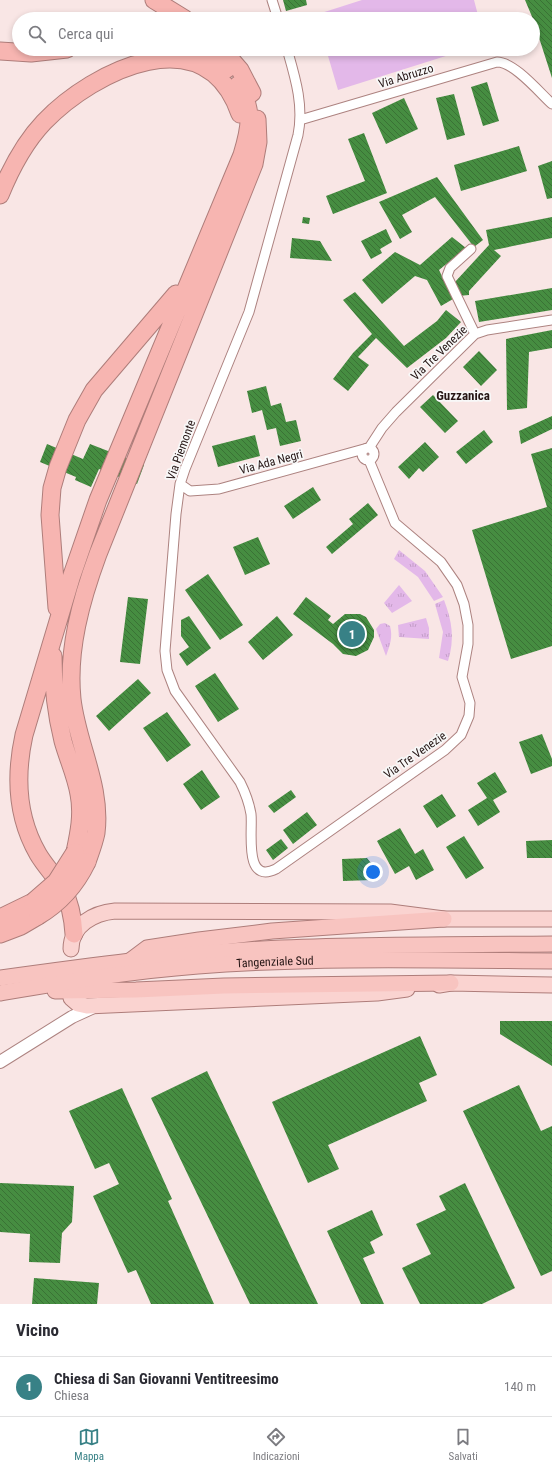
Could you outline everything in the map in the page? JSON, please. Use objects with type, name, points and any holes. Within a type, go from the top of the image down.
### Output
[{"type":"highway","points":[[154,0],[174,12]]},
{"type":"highway","points":[[0,51],[12,52]]},
{"type":"highway","points":[[213,56],[254,100]]},
{"type":"highway","points":[[0,918],[36,909],[60,900],[72,888],[81,857],[96,833],[95,803],[91,774],[76,721],[72,698],[71,672],[74,641],[80,611],[98,554],[254,164],[258,142],[257,110],[240,70],[228,56]]},
{"type":"highway","points":[[0,195],[21,152],[39,128],[56,111],[96,82],[120,70],[144,62],[179,59],[199,66],[211,73],[221,81],[233,98],[242,118],[246,140]]},
{"type":"highway","points":[[73,942],[68,901],[62,888],[38,854],[27,831],[20,804],[18,783],[19,760],[24,735],[55,630],[102,488],[237,168],[250,122],[250,112],[239,84]]},
{"type":"highway","points":[[81,857],[79,795],[63,742],[56,710],[53,668],[57,598],[50,515],[52,488],[58,467],[79,416],[94,390],[166,308],[195,266]]},
{"type":"highway","points":[[0,934],[21,926],[36,909]]},
{"type":"highway","points":[[130,960],[147,948],[199,940],[272,931],[444,919]]},
{"type":"highway","name":"Tangenziale Sud","points":[[0,978],[130,960],[261,949],[552,944]]},
{"type":"highway","name":"Tangenziale Sud","points":[[0,994],[105,976],[198,966],[313,961],[552,961]]},
{"type":"highway","points":[[0,994],[224,986],[451,983]]},
{"type":"main road","points":[[73,942],[91,917],[103,912],[115,911],[390,912],[444,919],[552,919]]},
{"type":"main road","points":[[71,998],[82,1006],[97,1006],[377,993],[451,983],[552,985]]},
{"type":"street","points":[[272,0],[276,12]]},
{"type":"street","name":"Via Piemonte","points":[[262,871],[254,864],[252,856],[251,814],[243,788],[175,691],[167,670],[166,637],[176,514],[180,484],[249,312],[297,141],[300,120],[298,90],[289,56]]},
{"type":"street","name":"Via Abruzzo","points":[[300,120],[497,62],[506,63],[513,68],[552,104]]},
{"type":"street","points":[[471,250],[450,268],[447,276],[475,334]]},
{"type":"street","name":"Via Tre Venezie","points":[[262,871],[268,872],[276,869],[445,750],[461,735],[469,716],[470,703],[462,677],[467,651],[468,634],[463,600],[457,585],[441,562],[395,523],[366,453],[378,434],[396,412],[475,334],[487,330],[552,320]]},
{"type":"street","name":"Via Ada Negri","points":[[180,484],[190,491],[219,489],[344,455],[366,453]]},
{"type":"street","points":[[61,1025],[70,1011],[71,998]]},
{"type":"street","points":[[0,1062],[61,1025],[97,1006]]},
{"type":"green space","points":[[362,0],[474,0],[477,12],[324,12]]},
{"type":"green space","points":[[328,56],[446,56],[338,90]]},
{"type":"green space","points":[[399,550],[425,571],[443,597],[434,601],[418,577],[394,559]]},
{"type":"green space","points":[[399,585],[412,601],[392,613],[384,603]]},
{"type":"green space","points":[[444,600],[452,630],[448,661],[439,658],[443,632],[435,604]]},
{"type":"green space","points":[[426,618],[429,628],[429,639],[399,637],[398,625]]},
{"type":"green space","points":[[385,623],[390,626],[391,634],[390,645],[386,656],[376,629],[380,624]]},
{"type":"building","points":[[283,0],[306,0],[307,5],[286,11]]},
{"type":"building","points":[[525,0],[552,0],[552,78],[540,41],[540,12],[530,12]]},
{"type":"building","points":[[487,82],[499,121],[483,126],[471,87]]},
{"type":"building","points":[[454,94],[465,135],[447,140],[436,98]]},
{"type":"building","points":[[404,98],[418,129],[386,144],[372,113]]},
{"type":"building","points":[[364,133],[387,193],[333,214],[326,196],[365,181],[348,139]]},
{"type":"building","points":[[519,146],[527,171],[461,191],[454,165]]},
{"type":"building","points":[[552,161],[552,198],[547,199],[538,166]]},
{"type":"building","points":[[437,177],[483,240],[474,247],[435,197],[402,215],[412,232],[400,239],[379,202]]},
{"type":"building","points":[[303,217],[310,218],[309,224],[302,223]]},
{"type":"building","points":[[552,217],[552,238],[494,250],[501,256],[469,291],[469,295],[458,296],[455,282],[489,245],[486,230]]},
{"type":"building","points":[[386,229],[392,242],[380,249],[382,253],[371,259],[361,241]]},
{"type":"building","points":[[452,237],[466,248],[439,270],[453,299],[441,306],[427,280],[415,276],[382,304],[362,280],[395,252],[420,265]]},
{"type":"building","points":[[292,238],[320,241],[332,261],[290,258]]},
{"type":"building","points":[[552,288],[552,310],[479,322],[475,301]]},
{"type":"building","points":[[355,292],[404,346],[437,321],[446,310],[461,322],[446,338],[407,368],[376,338],[358,357],[369,365],[348,391],[333,379],[353,353],[372,334],[343,300]]},
{"type":"building","points":[[552,330],[552,348],[529,352],[527,408],[507,410],[506,339]]},
{"type":"building","points":[[479,351],[497,370],[481,386],[463,367]]},
{"type":"building","points":[[266,386],[271,406],[281,403],[286,422],[296,420],[301,441],[280,446],[276,428],[267,430],[262,410],[252,413],[247,391]]},
{"type":"building","points":[[433,395],[458,421],[445,433],[420,407]]},
{"type":"building","points":[[552,416],[552,429],[521,444],[519,431]]},
{"type":"building","points":[[484,430],[493,442],[466,464],[456,452]]},
{"type":"building","points":[[255,435],[260,456],[218,467],[212,446]]},
{"type":"building","points":[[425,442],[439,457],[423,472],[419,468],[409,479],[398,467]]},
{"type":"building","points":[[47,444],[83,459],[90,444],[144,465],[137,484],[99,469],[91,487],[75,480],[76,477],[40,462]]},
{"type":"building","points":[[552,448],[552,646],[511,659],[472,530],[547,507],[531,454]]},
{"type":"building","points":[[313,487],[321,500],[293,519],[284,506]]},
{"type":"building","points":[[368,503],[378,515],[332,554],[326,547],[353,524],[349,519]]},
{"type":"building","points":[[258,537],[270,564],[245,575],[233,547]]},
{"type":"building","points":[[208,574],[243,625],[220,640],[185,590]]},
{"type":"building","points":[[128,597],[148,599],[140,664],[120,662]]},
{"type":"building","points":[[306,597],[331,616],[328,620],[333,624],[345,614],[360,614],[366,617],[374,630],[374,637],[368,650],[356,656],[343,654],[333,644],[293,614]]},
{"type":"building","points":[[189,616],[211,648],[187,666],[179,654],[189,647],[181,636],[181,620]]},
{"type":"building","points":[[277,616],[293,635],[263,660],[248,642]]},
{"type":"building","points":[[215,673],[239,709],[218,722],[195,686]]},
{"type":"building","points":[[138,679],[151,693],[109,731],[96,716]]},
{"type":"building","points":[[167,712],[191,745],[167,762],[143,728]]},
{"type":"building","points":[[542,734],[552,759],[552,766],[531,774],[519,742]]},
{"type":"building","points":[[202,770],[220,797],[201,810],[183,784]]},
{"type":"building","points":[[495,772],[507,792],[493,800],[500,812],[478,826],[468,810],[487,798],[477,783]]},
{"type":"building","points":[[291,790],[296,797],[274,813],[268,806]]},
{"type":"building","points":[[442,794],[456,816],[437,828],[423,806]]},
{"type":"building","points":[[307,812],[317,825],[293,844],[283,830]]},
{"type":"building","points":[[400,828],[415,854],[423,849],[434,870],[416,880],[409,866],[395,874],[377,841]]},
{"type":"building","points":[[464,836],[484,868],[466,879],[446,847]]},
{"type":"building","points":[[281,839],[288,848],[273,860],[266,850]]},
{"type":"building","points":[[552,840],[552,858],[527,858],[526,841]]},
{"type":"building","points":[[367,858],[378,872],[372,880],[343,881],[342,859]]},
{"type":"building","points":[[500,1021],[552,1021],[552,1066],[500,1034]]},
{"type":"building","points":[[420,1036],[437,1075],[419,1083],[427,1101],[328,1145],[339,1169],[308,1183],[272,1102]]},
{"type":"building","points":[[207,1071],[318,1304],[250,1304],[151,1098]]},
{"type":"building","points":[[519,1085],[541,1131],[552,1126],[552,1271],[541,1276],[463,1111]]},
{"type":"building","points":[[122,1088],[172,1199],[168,1201],[214,1304],[151,1304],[136,1270],[128,1273],[93,1196],[119,1184],[109,1163],[95,1169],[69,1111]]},
{"type":"building","points":[[0,1183],[74,1186],[72,1222],[62,1233],[60,1263],[29,1262],[30,1234],[0,1232]]},
{"type":"building","points":[[465,1183],[515,1288],[482,1304],[420,1304],[402,1268],[431,1254],[416,1224],[446,1210],[439,1196]]},
{"type":"building","points":[[372,1210],[383,1235],[370,1242],[375,1253],[363,1258],[384,1304],[361,1304],[327,1231]]},
{"type":"building","points":[[34,1278],[99,1283],[97,1304],[32,1304]]},
{"type":"place","name":"Chiesa di San Giovanni Ventitreesimo","points":[[352,634]]},
{"type":"district","name":"Guzzanica","points":[[463,395]]}]
